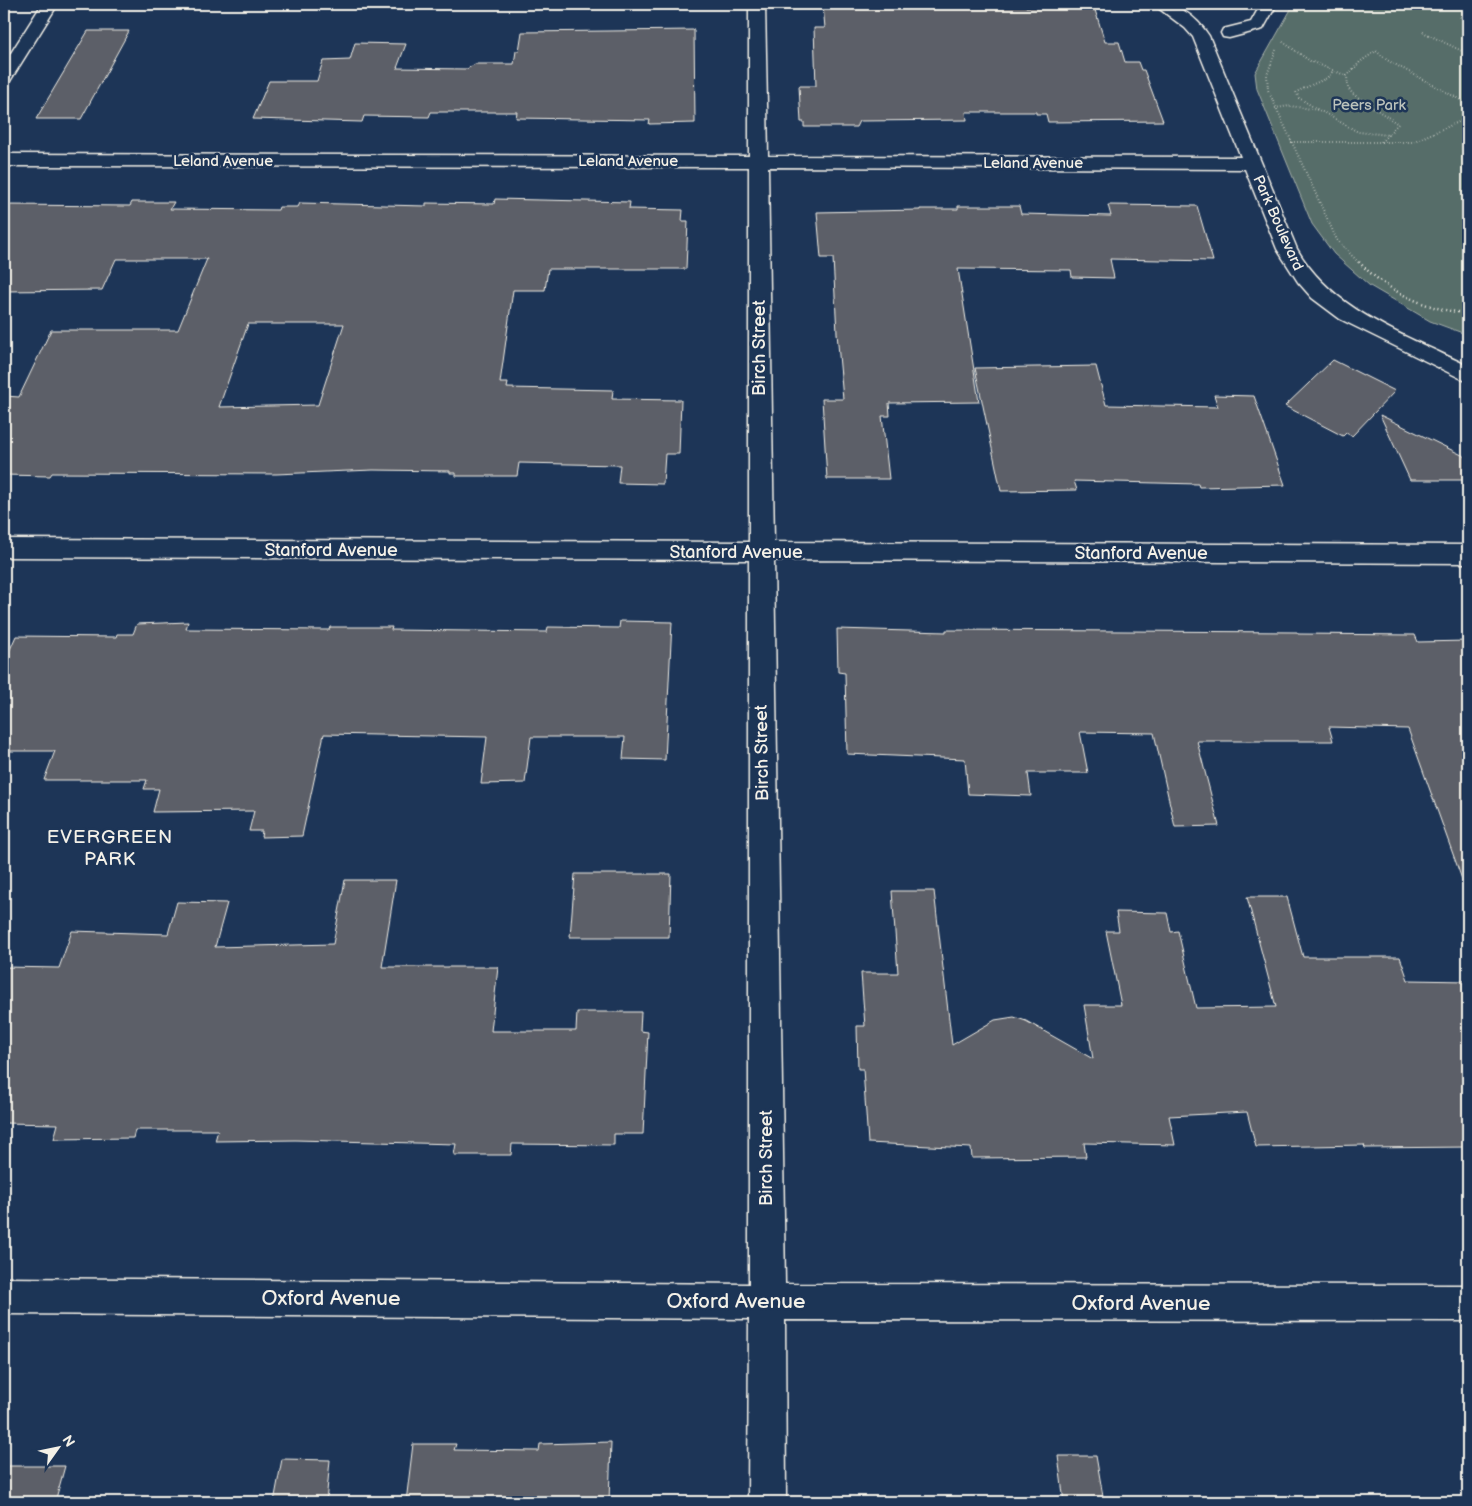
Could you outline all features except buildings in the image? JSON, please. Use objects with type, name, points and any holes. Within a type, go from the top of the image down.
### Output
[{"type":"street","points":[[4,77],[50,4]]},
{"type":"street","name":"Birch Street","points":[[757,4],[767,1502]]},
{"type":"street","name":"Park Boulevard","points":[[1161,4],[1190,24],[1201,36],[1287,248],[1304,280],[1330,303],[1368,326],[1468,375]]},
{"type":"street","points":[[1229,33],[1257,25],[1269,4]]},
{"type":"street","name":"Leland Avenue","points":[[4,160],[1252,164]]},
{"type":"street","name":"Stanford Avenue","points":[[4,548],[761,553],[1468,554]]},
{"type":"street","name":"Oxford Avenue","points":[[4,1296],[1468,1303]]},
{"type":"path","points":[[1460,17],[1468,21]]},
{"type":"path","points":[[1257,25],[1310,61],[1347,76]]},
{"type":"path","points":[[1423,32],[1468,54]]},
{"type":"path","points":[[1280,40],[1267,75],[1268,90],[1337,240],[1363,267],[1384,284],[1415,300],[1452,312],[1468,313]]},
{"type":"path","points":[[1380,142],[1398,124],[1353,94],[1348,88],[1347,76],[1360,62],[1376,51],[1387,60],[1468,104]]},
{"type":"path","points":[[1333,71],[1327,78],[1296,92],[1299,98],[1358,132],[1389,135]]},
{"type":"path","points":[[1275,108],[1290,106],[1319,110]]},
{"type":"path","points":[[1291,142],[1412,142],[1468,118]]},
{"type":"green space","name":"Peers Park","points":[[1294,4],[1468,4],[1468,335],[1430,321],[1370,286],[1334,254],[1312,224],[1257,89],[1255,73]]},
{"type":"district","name":"EVERGREEN PARK","points":[[110,848]]}]
